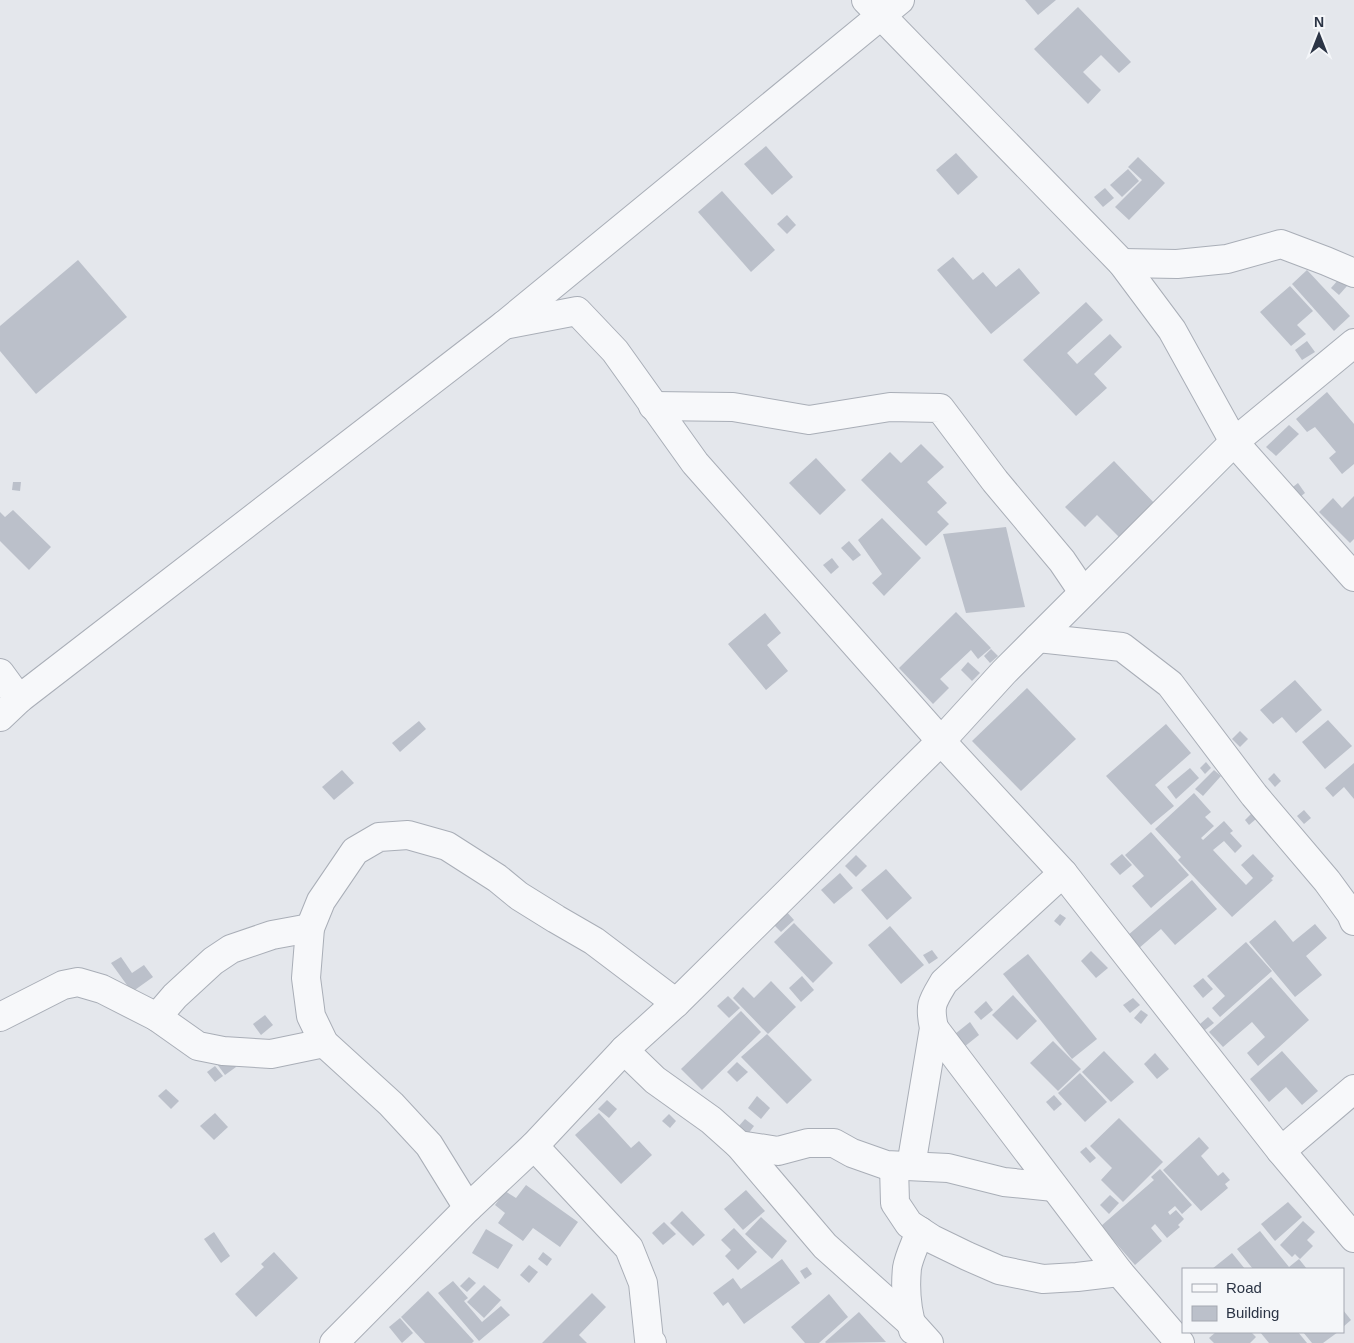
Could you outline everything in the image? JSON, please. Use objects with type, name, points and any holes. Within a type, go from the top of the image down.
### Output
[{"type":"street","points":[[0,673],[10,708],[504,325],[883,5],[1122,263],[1172,330],[1234,442],[1354,578]]},
{"type":"street","points":[[1122,263],[1177,264],[1226,259],[1281,244],[1354,273]]},
{"type":"street","points":[[504,325],[577,311],[615,351],[694,463],[941,741],[1064,873],[1281,1151],[1354,1238]]},
{"type":"street","points":[[340,1341],[468,1208],[534,1146],[624,1050],[676,1003],[941,741],[1004,672],[1234,442],[1354,342]]},
{"type":"street","points":[[653,406],[733,406],[809,420],[890,406],[940,408],[995,481],[1062,561],[1083,592]]},
{"type":"street","points":[[1038,638],[1122,647],[1170,684],[1254,795],[1327,881],[1354,921]]},
{"type":"street","points":[[468,1208],[429,1145],[391,1104],[324,1043],[311,1016],[306,978],[310,928],[321,901],[355,851],[379,837],[408,835],[447,846],[497,878],[519,896],[594,941],[676,1003]]},
{"type":"street","points":[[1064,873],[944,982],[932,1002],[931,1013],[934,1028],[895,1203],[909,1224],[932,1239],[999,1270],[1044,1279],[1077,1278],[1119,1272]]},
{"type":"street","points":[[156,1017],[175,996],[213,961],[231,949],[272,935],[310,928]]},
{"type":"street","points":[[0,1017],[63,985],[78,982],[102,989],[156,1017],[198,1046],[222,1051],[271,1054],[324,1043]]},
{"type":"street","points":[[934,1028],[1119,1272],[1180,1343]]},
{"type":"street","points":[[624,1050],[655,1080],[711,1120],[739,1145],[825,1246],[914,1333],[929,1343]]},
{"type":"street","points":[[1281,1151],[1354,1089]]},
{"type":"street","points":[[739,1145],[778,1151],[808,1143],[834,1143],[852,1153],[886,1165],[948,1168],[1004,1182],[1054,1187]]},
{"type":"street","points":[[534,1146],[629,1248],[644,1283],[649,1340],[652,1343]]},
{"type":"street","points":[[914,1333],[906,1294],[907,1267],[920,1231]]},
{"type":"building","points":[[1025,0],[1056,0],[1038,15]]},
{"type":"building","points":[[1078,7],[1131,62],[1119,73],[1101,55],[1083,72],[1101,90],[1088,104],[1034,49]]},
{"type":"building","points":[[766,146],[793,177],[772,195],[744,164]]},
{"type":"building","points":[[956,153],[978,177],[958,195],[936,170]]},
{"type":"building","points":[[1138,157],[1165,183],[1129,220],[1115,207],[1142,180],[1128,167]]},
{"type":"building","points":[[1128,169],[1139,181],[1122,197],[1110,185]]},
{"type":"building","points":[[1105,188],[1114,198],[1103,207],[1094,197]]},
{"type":"building","points":[[722,191],[775,250],[751,272],[698,212]]},
{"type":"building","points":[[787,215],[796,225],[787,234],[777,224]]},
{"type":"building","points":[[953,257],[973,280],[983,272],[996,287],[1019,268],[1040,293],[991,334],[937,270]]},
{"type":"building","points":[[78,260],[127,317],[36,394],[0,351],[0,326]]},
{"type":"building","points":[[1307,270],[1350,316],[1334,331],[1292,284]]},
{"type":"building","points":[[1339,279],[1347,286],[1339,295],[1331,288]]},
{"type":"building","points":[[1290,286],[1313,311],[1297,325],[1306,334],[1291,346],[1260,312]]},
{"type":"building","points":[[1086,302],[1103,320],[1067,353],[1077,364],[1110,334],[1122,347],[1094,374],[1107,388],[1076,416],[1023,360]]},
{"type":"building","points":[[1307,341],[1315,352],[1302,360],[1295,350]]},
{"type":"building","points":[[1327,392],[1354,424],[1354,464],[1342,474],[1329,458],[1336,452],[1315,427],[1307,432],[1296,419]]},
{"type":"building","points":[[1289,425],[1299,434],[1276,456],[1266,447]]},
{"type":"building","points":[[921,444],[944,467],[927,482],[947,503],[937,512],[949,524],[926,546],[861,480],[890,452],[901,463]]},
{"type":"building","points":[[816,458],[846,490],[820,515],[789,483]]},
{"type":"building","points":[[1114,461],[1157,506],[1122,540],[1097,515],[1085,527],[1065,507]]},
{"type":"building","points":[[13,482],[21,482],[20,491],[12,490]]},
{"type":"building","points":[[1298,483],[1305,493],[1296,500],[1289,490]]},
{"type":"building","points":[[1354,496],[1354,539],[1350,543],[1319,512],[1333,498],[1342,508]]},
{"type":"building","points":[[13,510],[51,547],[29,570],[0,541],[0,512],[5,517]]},
{"type":"building","points":[[882,518],[921,558],[884,596],[872,583],[882,574],[858,540]]},
{"type":"building","points":[[1006,527],[1025,607],[966,613],[943,534]]},
{"type":"building","points":[[849,541],[861,555],[853,561],[841,548]]},
{"type":"building","points":[[832,558],[839,567],[831,574],[823,565]]},
{"type":"building","points":[[956,612],[991,648],[978,659],[971,650],[940,679],[949,688],[933,704],[899,668]]},
{"type":"building","points":[[765,613],[781,633],[767,645],[788,671],[766,690],[728,644]]},
{"type":"building","points":[[991,649],[998,656],[990,663],[984,656]]},
{"type":"building","points":[[968,662],[980,673],[972,681],[961,670]]},
{"type":"building","points":[[1295,680],[1322,710],[1296,733],[1282,717],[1273,724],[1260,710]]},
{"type":"building","points":[[1027,688],[1076,739],[1021,791],[972,741]]},
{"type":"building","points":[[1328,720],[1352,746],[1325,769],[1302,742]]},
{"type":"building","points":[[419,721],[426,729],[400,752],[392,743]]},
{"type":"building","points":[[1166,724],[1191,753],[1155,785],[1174,806],[1151,825],[1106,776]]},
{"type":"building","points":[[1240,731],[1248,739],[1240,747],[1232,739]]},
{"type":"building","points":[[1206,762],[1211,768],[1205,774],[1200,768]]},
{"type":"building","points":[[1354,763],[1354,799],[1344,787],[1333,797],[1325,788]]},
{"type":"building","points":[[1190,768],[1199,778],[1176,799],[1167,787]]},
{"type":"building","points":[[342,770],[354,783],[334,800],[322,787]]},
{"type":"building","points":[[1214,770],[1221,776],[1203,796],[1195,789]]},
{"type":"building","points":[[1274,773],[1281,781],[1275,787],[1268,779]]},
{"type":"building","points":[[1194,793],[1211,812],[1205,817],[1214,826],[1201,838],[1203,840],[1224,821],[1233,831],[1230,833],[1242,846],[1235,853],[1224,841],[1213,850],[1246,885],[1253,878],[1241,865],[1253,854],[1274,876],[1271,879],[1273,880],[1232,917],[1178,860],[1181,857],[1155,829]]},
{"type":"building","points":[[1304,810],[1311,818],[1304,824],[1297,816]]},
{"type":"building","points":[[1251,814],[1256,819],[1249,825],[1245,820]]},
{"type":"building","points":[[1151,832],[1189,875],[1151,908],[1132,886],[1144,876],[1125,855]]},
{"type":"building","points":[[1122,854],[1132,865],[1120,875],[1110,864]]},
{"type":"building","points":[[856,855],[867,866],[856,877],[845,866]]},
{"type":"building","points":[[886,869],[912,898],[887,920],[861,890]]},
{"type":"building","points":[[840,873],[853,888],[834,904],[821,890]]},
{"type":"building","points":[[1192,880],[1217,909],[1175,945],[1161,929],[1138,949],[1127,936]]},
{"type":"building","points":[[785,910],[794,920],[781,932],[772,923]]},
{"type":"building","points":[[1060,914],[1066,918],[1060,926],[1054,921]]},
{"type":"building","points":[[1275,920],[1293,942],[1315,924],[1327,938],[1306,956],[1322,975],[1295,997],[1249,942]]},
{"type":"building","points":[[794,923],[833,963],[813,983],[774,942]]},
{"type":"building","points":[[890,926],[924,965],[901,984],[868,945]]},
{"type":"building","points":[[1246,942],[1272,971],[1220,1017],[1212,1008],[1225,996],[1207,976]]},
{"type":"building","points":[[932,950],[938,958],[929,964],[923,955]]},
{"type":"building","points":[[1091,951],[1108,968],[1096,978],[1081,961]]},
{"type":"building","points":[[1028,954],[1097,1039],[1072,1059],[1003,974]]},
{"type":"building","points":[[121,957],[132,973],[144,965],[153,977],[132,992],[111,963]]},
{"type":"building","points":[[802,976],[814,990],[801,1002],[789,988]]},
{"type":"building","points":[[1271,977],[1309,1020],[1258,1066],[1247,1053],[1265,1037],[1252,1022],[1223,1047],[1209,1032]]},
{"type":"building","points":[[1203,978],[1213,989],[1203,998],[1193,986]]},
{"type":"building","points":[[771,981],[796,1007],[768,1034],[733,998],[743,987],[754,998]]},
{"type":"building","points":[[1013,995],[1037,1021],[1017,1040],[992,1015]]},
{"type":"building","points":[[728,996],[740,1008],[729,1018],[717,1006]]},
{"type":"building","points":[[1133,998],[1140,1005],[1130,1013],[1123,1005]]},
{"type":"building","points":[[986,1001],[993,1010],[981,1020],[974,1012]]},
{"type":"building","points":[[1141,1010],[1148,1015],[1141,1024],[1134,1018]]},
{"type":"building","points":[[741,1011],[761,1032],[702,1090],[681,1069]]},
{"type":"building","points":[[265,1015],[273,1025],[261,1035],[253,1024]]},
{"type":"building","points":[[1208,1017],[1214,1023],[1205,1030],[1200,1024]]},
{"type":"building","points":[[970,1022],[979,1035],[964,1047],[955,1034]]},
{"type":"building","points":[[767,1034],[812,1080],[787,1104],[741,1057]]},
{"type":"building","points":[[1053,1041],[1081,1069],[1058,1091],[1030,1063]]},
{"type":"building","points":[[1104,1051],[1134,1082],[1111,1102],[1082,1072]]},
{"type":"building","points":[[1282,1051],[1318,1091],[1302,1105],[1286,1087],[1269,1102],[1250,1079]]},
{"type":"building","points":[[1155,1053],[1169,1069],[1157,1079],[1144,1064]]},
{"type":"building","points":[[228,1056],[236,1067],[225,1075],[217,1064]]},
{"type":"building","points":[[737,1062],[748,1072],[737,1082],[727,1072]]},
{"type":"building","points":[[215,1066],[223,1076],[215,1082],[207,1072]]},
{"type":"building","points":[[1080,1073],[1107,1102],[1085,1122],[1058,1093]]},
{"type":"building","points":[[166,1089],[179,1101],[171,1109],[158,1096]]},
{"type":"building","points":[[1054,1095],[1062,1104],[1054,1111],[1046,1102]]},
{"type":"building","points":[[757,1096],[770,1108],[761,1119],[748,1108]]},
{"type":"building","points":[[607,1100],[617,1109],[609,1118],[598,1109]]},
{"type":"building","points":[[215,1113],[228,1127],[214,1140],[200,1126]]},
{"type":"building","points":[[599,1113],[631,1148],[639,1141],[652,1155],[621,1184],[575,1135]]},
{"type":"building","points":[[669,1114],[676,1121],[670,1128],[662,1121]]},
{"type":"building","points":[[1119,1118],[1163,1162],[1123,1202],[1101,1180],[1112,1168],[1090,1146]]},
{"type":"building","points":[[745,1119],[754,1126],[748,1134],[738,1127]]},
{"type":"building","points":[[1199,1137],[1209,1148],[1201,1156],[1218,1176],[1223,1172],[1230,1180],[1225,1184],[1228,1188],[1201,1211],[1163,1170]]},
{"type":"building","points":[[1086,1147],[1096,1158],[1090,1163],[1080,1152]]},
{"type":"building","points":[[1160,1169],[1192,1205],[1182,1214],[1175,1206],[1168,1212],[1170,1215],[1176,1210],[1184,1219],[1178,1225],[1180,1227],[1167,1238],[1155,1224],[1151,1228],[1162,1241],[1135,1265],[1101,1226],[1154,1180],[1151,1177]]},
{"type":"building","points":[[526,1185],[578,1222],[560,1247],[533,1228],[523,1241],[498,1223],[505,1213],[495,1205],[505,1191],[516,1198]]},
{"type":"building","points":[[746,1190],[765,1211],[743,1230],[724,1209]]},
{"type":"building","points":[[1110,1195],[1119,1203],[1109,1214],[1100,1205]]},
{"type":"building","points":[[1288,1202],[1302,1217],[1275,1241],[1261,1224]]},
{"type":"building","points":[[682,1211],[705,1235],[693,1246],[670,1223]]},
{"type":"building","points":[[761,1217],[787,1241],[772,1259],[745,1234]]},
{"type":"building","points":[[1303,1221],[1315,1232],[1307,1240],[1313,1246],[1300,1259],[1295,1254],[1292,1257],[1280,1245]]},
{"type":"building","points":[[664,1222],[676,1234],[663,1245],[652,1233]]},
{"type":"building","points":[[734,1228],[757,1252],[738,1270],[725,1256],[731,1250],[721,1240]]},
{"type":"building","points":[[486,1229],[513,1245],[498,1269],[472,1253]]},
{"type":"building","points":[[1260,1231],[1289,1267],[1299,1259],[1306,1268],[1252,1268],[1237,1249]]},
{"type":"building","points":[[214,1232],[230,1256],[221,1263],[204,1239]]},
{"type":"building","points":[[274,1252],[298,1278],[256,1317],[235,1294],[264,1267],[261,1264]]},
{"type":"building","points":[[543,1252],[552,1259],[547,1266],[538,1259]]},
{"type":"building","points":[[1232,1253],[1244,1268],[1213,1268]]},
{"type":"building","points":[[782,1259],[800,1283],[744,1324],[728,1302],[723,1306],[713,1293],[733,1278],[741,1289]]},
{"type":"building","points":[[529,1265],[538,1272],[529,1283],[520,1275]]},
{"type":"building","points":[[807,1267],[812,1274],[805,1279],[800,1271]]},
{"type":"building","points":[[469,1277],[476,1283],[467,1292],[460,1286]]},
{"type":"building","points":[[453,1281],[468,1298],[464,1301],[482,1322],[501,1306],[510,1315],[479,1341],[438,1293]]},
{"type":"building","points":[[484,1285],[501,1300],[484,1318],[467,1302]]},
{"type":"building","points":[[428,1291],[474,1341],[472,1343],[425,1343],[401,1317]]},
{"type":"building","points":[[592,1293],[606,1307],[579,1335],[587,1343],[542,1343]]},
{"type":"building","points":[[829,1294],[848,1317],[819,1343],[805,1343],[791,1327]]},
{"type":"building","points":[[1344,1311],[1351,1320],[1344,1326]]},
{"type":"building","points":[[859,1312],[886,1342],[825,1342]]},
{"type":"building","points":[[400,1318],[413,1333],[402,1343],[389,1327]]},
{"type":"building","points":[[1215,1333],[1252,1333],[1256,1337],[1250,1343],[1214,1343],[1209,1338]]},
{"type":"building","points":[[1261,1333],[1299,1333],[1307,1343],[1269,1343]]},
{"type":"building","points":[[1304,1333],[1337,1333],[1323,1343],[1312,1343]]}]
